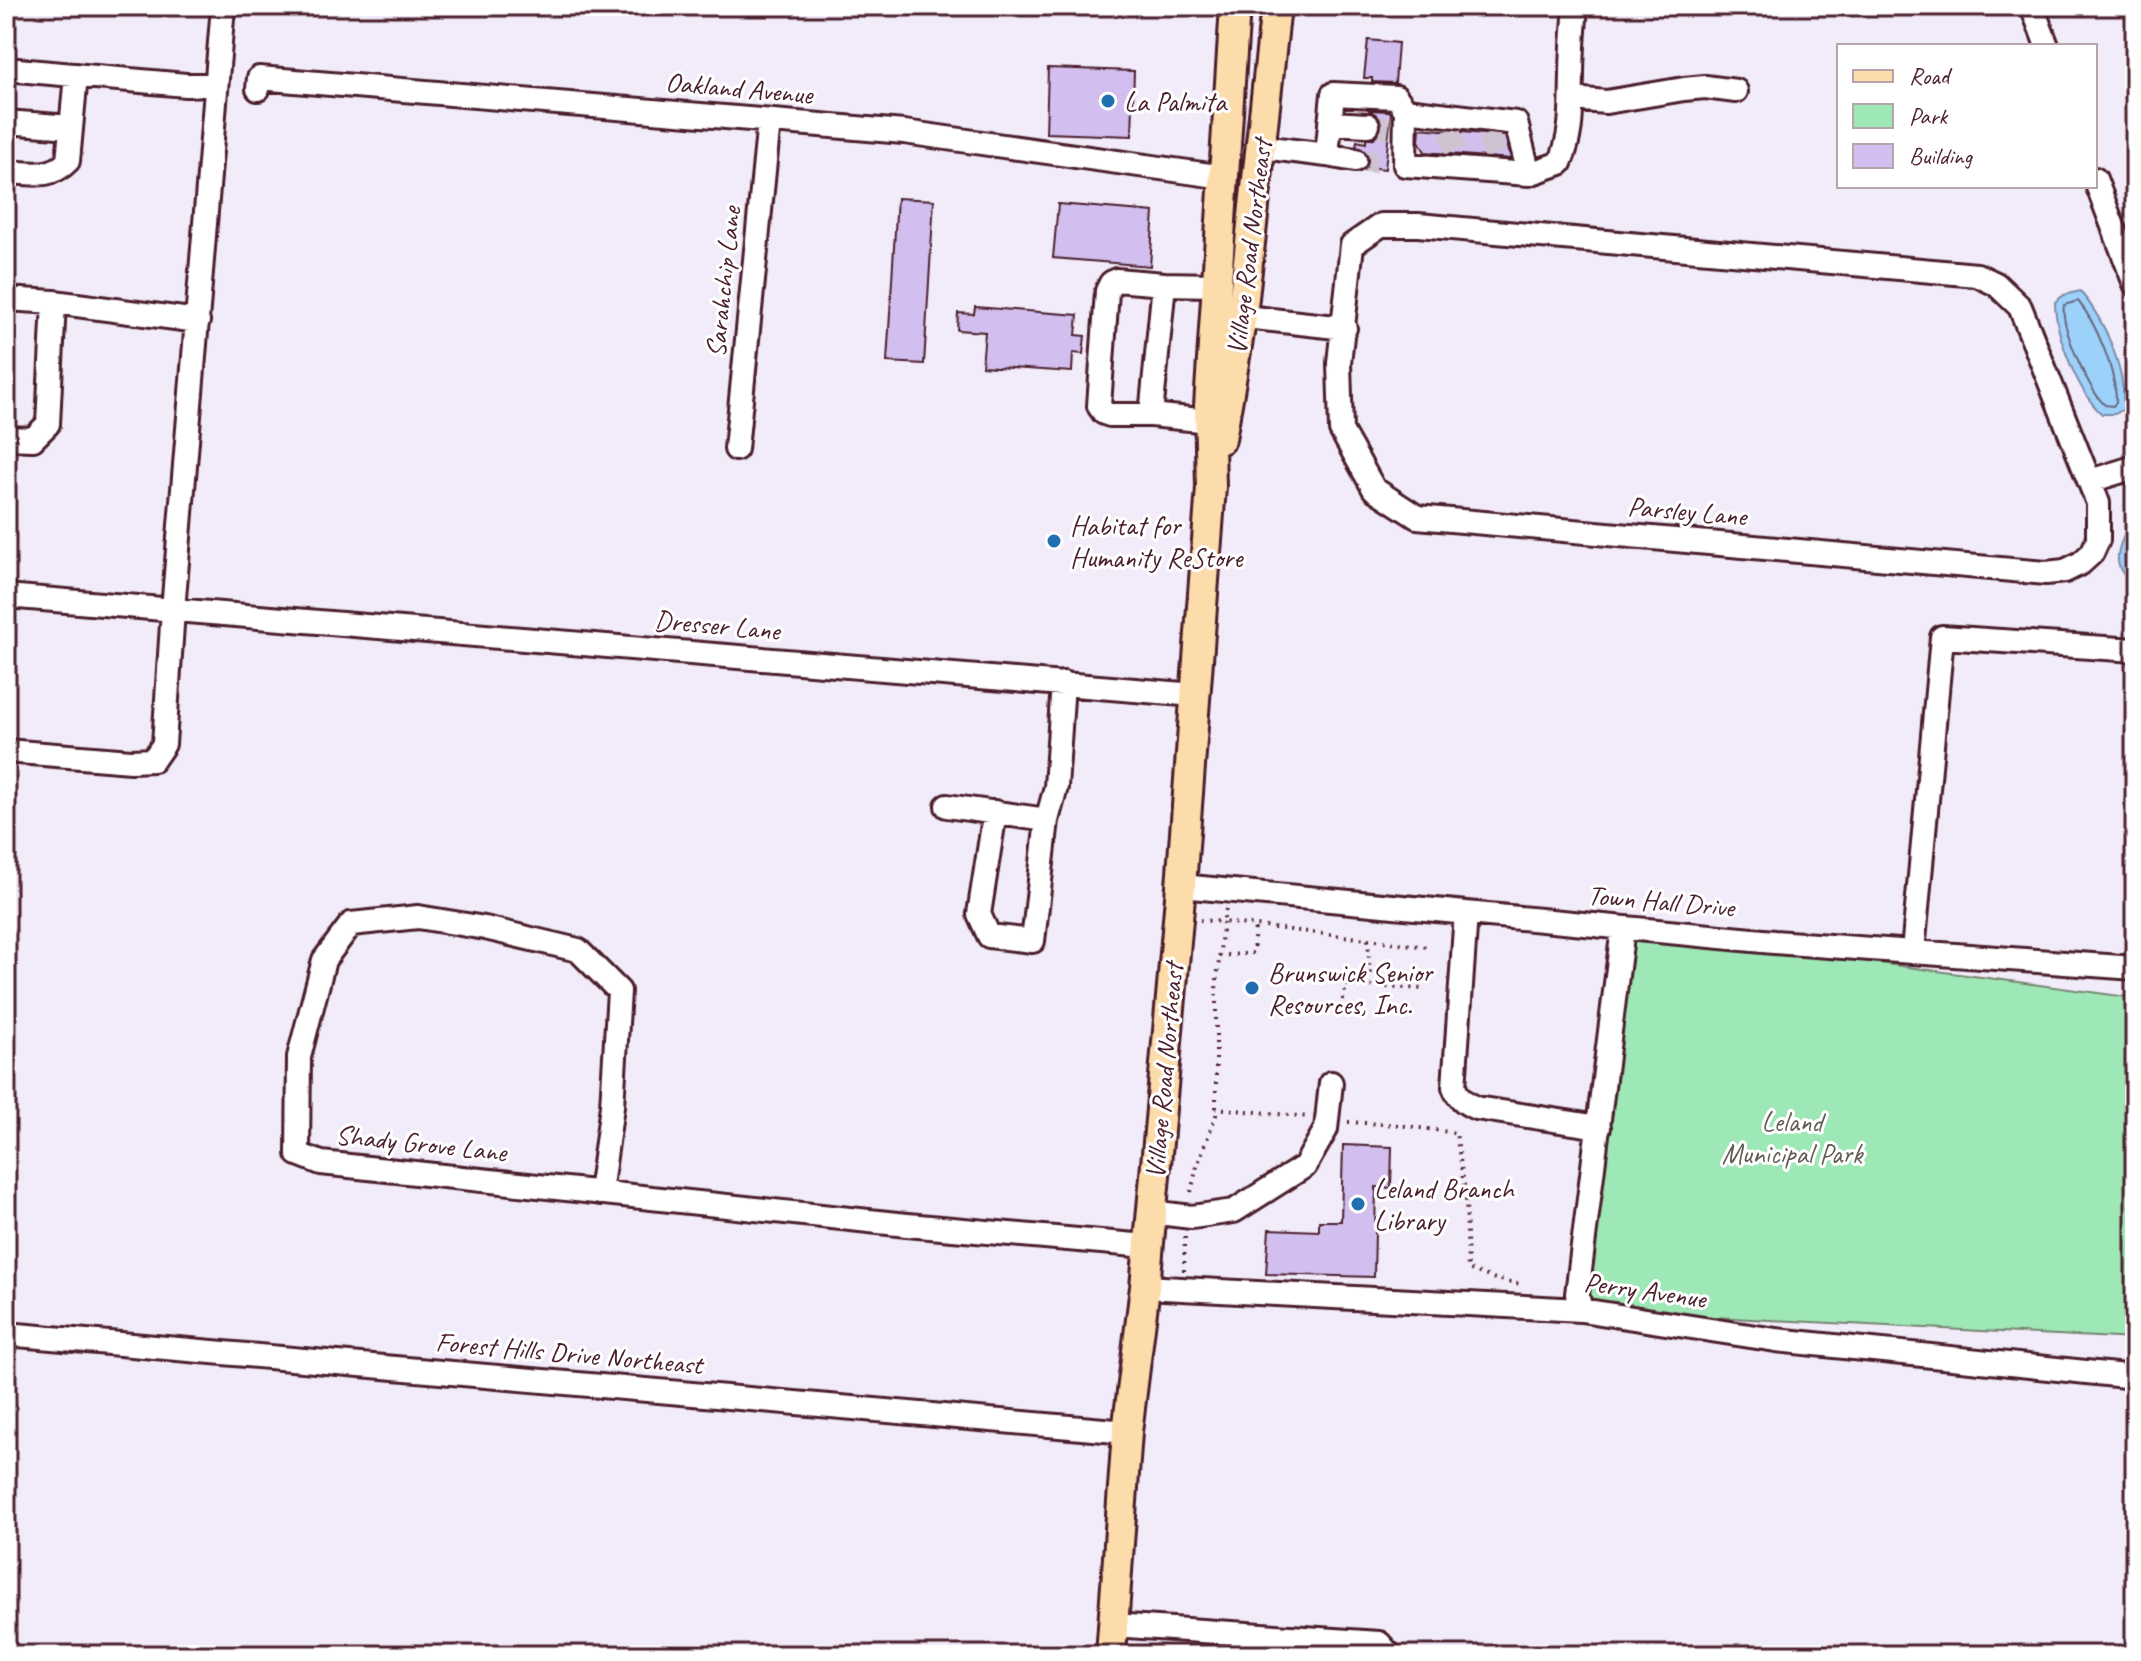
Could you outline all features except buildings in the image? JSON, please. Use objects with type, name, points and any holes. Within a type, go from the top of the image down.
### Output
[{"type":"main road","name":"Village Road Northeast","points":[[1211,487],[1227,411],[1228,315],[1215,285],[1235,6]]},
{"type":"main road","name":"Village Road Northeast","points":[[1111,1655],[1127,1432],[1145,1287],[1181,886],[1211,487],[1209,421],[1261,147],[1276,6]]},
{"type":"street","points":[[6,751],[131,761],[153,760],[164,744],[223,6]]},
{"type":"street","points":[[1327,155],[1333,94],[1396,97],[1392,123],[1395,164],[1459,164],[1499,167],[1529,174],[1560,163],[1568,144],[1573,99],[1576,6]]},
{"type":"street","points":[[2032,6],[2046,44]]},
{"type":"street","points":[[6,69],[216,85]]},
{"type":"street","points":[[6,172],[44,174],[59,170],[68,161],[76,75]]},
{"type":"street","name":"Oakland Avenue","points":[[258,89],[259,78],[904,132],[1224,177]]},
{"type":"street","points":[[1573,99],[1606,102],[1705,87],[1736,91]]},
{"type":"street","name":"Sarahchip Lane","points":[[736,449],[769,121]]},
{"type":"street","points":[[6,122],[71,127]]},
{"type":"street","points":[[1330,123],[1446,122],[1486,127],[1516,123],[1529,174]]},
{"type":"street","points":[[1261,147],[1355,160]]},
{"type":"street","points":[[2097,184],[2135,284]]},
{"type":"street","name":"Parsley Lane","points":[[1381,225],[1418,225],[1977,275],[1996,284],[2020,307],[2090,481],[2098,503],[2099,520],[2098,540],[2092,553],[2065,571],[2046,573],[1417,517],[1374,489],[1341,430],[1339,363],[1352,245],[1381,225]]},
{"type":"street","points":[[1209,421],[1151,415],[1110,415],[1099,406],[1107,291],[1111,283],[1116,280],[1215,285]]},
{"type":"street","points":[[1151,415],[1164,284]]},
{"type":"street","points":[[6,299],[54,302],[198,321]]},
{"type":"street","points":[[6,438],[33,439],[48,424],[54,302]]},
{"type":"street","points":[[1228,315],[1345,328]]},
{"type":"street","points":[[2090,481],[2135,467]]},
{"type":"street","name":"Dresser Lane","points":[[6,596],[1195,695]]},
{"type":"street","points":[[1913,952],[1942,637],[2135,650]]},
{"type":"street","points":[[995,812],[979,914],[989,936],[1033,941],[1047,820],[1056,787],[1063,683]]},
{"type":"street","points":[[947,806],[1047,820]]},
{"type":"street","name":"Town Hall Drive","points":[[1181,886],[1623,928],[2135,968]]},
{"type":"street","points":[[1466,913],[1456,1094],[1476,1108],[1599,1127]]},
{"type":"street","name":"Shady Grove Lane","points":[[600,1193],[612,1106],[619,991],[578,950],[485,928],[418,917],[351,924],[324,960],[299,1057],[298,1154],[321,1163],[600,1193],[1147,1246]]},
{"type":"street","points":[[1581,1310],[1577,1294],[1623,928]]},
{"type":"street","points":[[1150,1212],[1192,1217],[1234,1211],[1305,1166],[1326,1129],[1331,1083]]},
{"type":"street","name":"Perry Avenue","points":[[1145,1287],[1581,1310],[1776,1340],[2135,1377]]},
{"type":"street","name":"Forest Hills Drive Northeast","points":[[6,1334],[1127,1432]]},
{"type":"street","points":[[1113,1625],[1349,1648],[1379,1643],[1390,1655]]},
{"type":"path","points":[[1178,917],[1427,947]]},
{"type":"path","points":[[1191,1192],[1216,1115],[1216,989],[1223,922]]},
{"type":"path","points":[[1219,956],[1253,953],[1255,926]]},
{"type":"path","points":[[1358,985],[1358,976],[1370,974],[1368,939]]},
{"type":"path","points":[[1341,1008],[1346,985],[1425,989]]},
{"type":"path","points":[[1215,1108],[1310,1117]]},
{"type":"path","points":[[1341,1122],[1399,1125],[1456,1133],[1466,1198],[1468,1269],[1525,1286]]},
{"type":"path","points":[[1184,1289],[1187,1226]]},
{"type":"green space","name":"Leland Municipal Park","points":[[1623,928],[2135,998],[2135,1339],[1581,1310]]},
{"type":"water","points":[[2080,291],[2106,331],[2117,362],[2124,409],[2115,414],[2102,414],[2085,392],[2059,330],[2055,302],[2064,295]]},
{"type":"water","points":[[2135,514],[2135,575],[2128,578],[2118,564],[2118,556]]},
{"type":"tunnel","points":[[1368,125],[1389,128]]},
{"type":"tunnel","points":[[1449,130],[1458,159]]},
{"type":"tunnel","points":[[1488,134],[1498,162]]},
{"type":"tunnel","points":[[1355,160],[1386,163]]},
{"type":"place","name":"La Palmita","points":[[1108,101]]},
{"type":"place","name":"Habitat for Humanity ReStore","points":[[1054,541]]},
{"type":"place","name":"Brunswick Senior Resources, Inc.","points":[[1252,988]]},
{"type":"place","name":"Leland Branch Library","points":[[1358,1204]]}]
